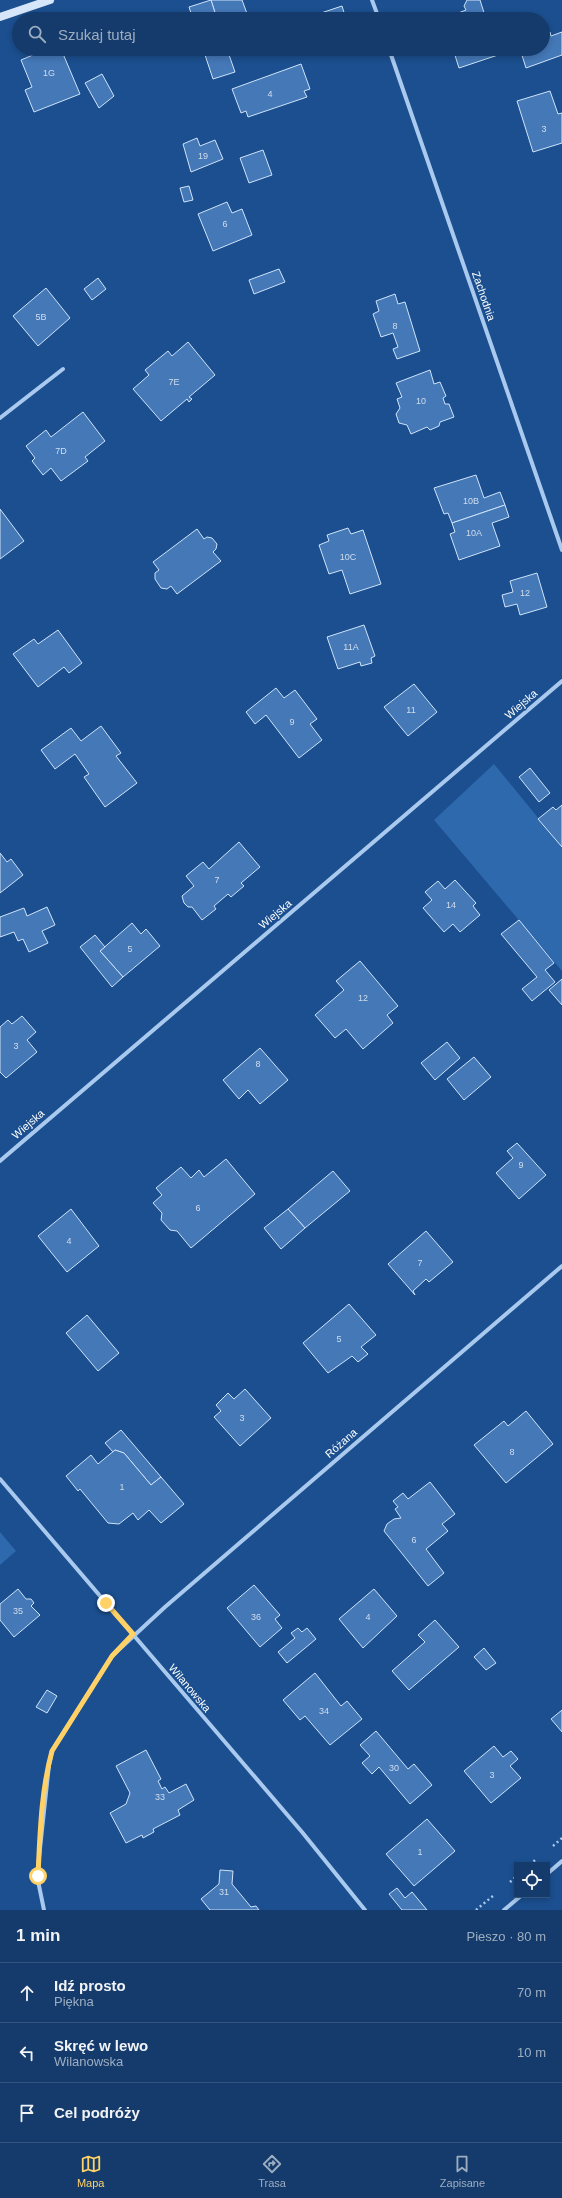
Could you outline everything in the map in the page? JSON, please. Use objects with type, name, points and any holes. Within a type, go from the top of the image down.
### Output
[{"type":"street","points":[[15,12],[50,0]]},
{"type":"street","points":[[372,0],[376,12]]},
{"type":"street","points":[[0,17],[12,13]]},
{"type":"street","name":"Zachodnia","points":[[391,56],[562,550]]},
{"type":"street","points":[[0,418],[63,369]]},
{"type":"street","name":"Wiejska","points":[[0,1161],[562,681]]},
{"type":"street","name":"Różana","points":[[44,1910],[38,1876],[48,1765],[52,1751],[112,1656],[133,1634],[562,1266]]},
{"type":"street","name":"Wilanowska","points":[[0,1479],[302,1832],[364,1910]]},
{"type":"street","points":[[550,1871],[562,1861]]},
{"type":"street","points":[[504,1910],[518,1898]]},
{"type":"shaded area","points":[[494,764],[562,847],[562,971],[434,820]]},
{"type":"shaded area","points":[[0,1532],[16,1551],[0,1565]]},
{"type":"building","points":[[211,0],[242,0],[246,12],[215,12]]},
{"type":"building","points":[[211,0],[215,12],[191,12],[189,7]]},
{"type":"building","points":[[467,0],[480,0],[484,12],[461,12],[466,10],[464,6]]},
{"type":"building","points":[[342,6],[344,12],[324,12]]},
{"type":"building","points":[[550,32],[551,36],[562,32],[562,55],[526,68],[522,56],[550,56]]},
{"type":"building","points":[[30,56],[64,56],[80,94],[34,112],[25,90],[32,87],[21,60]]},
{"type":"building","points":[[205,56],[229,56],[235,72],[213,79]]},
{"type":"building","points":[[455,56],[495,56],[459,68]]},
{"type":"building","points":[[301,64],[310,89],[304,91],[307,97],[248,117],[246,111],[241,113],[232,89]]},
{"type":"building","points":[[102,74],[114,96],[99,108],[85,83]]},
{"type":"building","points":[[550,91],[558,114],[562,113],[562,143],[533,152],[517,101]]},
{"type":"building","points":[[197,138],[200,146],[215,140],[223,159],[191,172],[183,144]]},
{"type":"building","points":[[263,150],[272,175],[249,183],[240,158]]},
{"type":"building","points":[[189,186],[193,200],[184,202],[180,188]]},
{"type":"building","points":[[227,202],[232,213],[242,209],[252,235],[213,251],[198,214]]},
{"type":"building","points":[[279,269],[285,282],[254,294],[249,280]]},
{"type":"building","points":[[98,278],[106,289],[92,300],[84,289]]},
{"type":"building","points":[[46,288],[70,318],[38,346],[13,316]]},
{"type":"building","points":[[395,294],[398,304],[405,302],[420,351],[397,359],[393,349],[398,347],[393,333],[381,337],[373,314],[379,311],[376,301]]},
{"type":"building","points":[[188,342],[215,375],[189,397],[192,399],[189,402],[187,399],[161,421],[133,389],[149,375],[145,370],[168,351],[172,356]]},
{"type":"building","points":[[430,370],[434,384],[440,382],[446,396],[443,398],[445,404],[449,404],[454,417],[440,422],[439,426],[430,430],[427,427],[411,434],[407,425],[399,423],[396,414],[400,408],[397,399],[402,397],[396,383]]},
{"type":"building","points":[[83,412],[105,441],[85,457],[88,461],[61,481],[51,468],[43,475],[32,461],[35,458],[26,446],[46,430],[51,437]]},
{"type":"building","points":[[476,475],[484,498],[500,492],[505,505],[452,523],[448,513],[444,514],[434,488]]},
{"type":"building","points":[[505,505],[509,517],[492,523],[500,546],[459,560],[450,534],[455,532],[452,523]]},
{"type":"building","points":[[0,509],[24,541],[0,559]]},
{"type":"building","points":[[348,528],[351,534],[363,530],[381,584],[350,594],[342,570],[329,574],[319,545],[329,541],[327,535]]},
{"type":"building","points":[[197,529],[204,539],[207,537],[212,538],[217,544],[216,549],[213,552],[221,561],[177,594],[171,586],[167,589],[161,588],[155,579],[155,573],[159,570],[153,562]]},
{"type":"building","points":[[537,573],[547,607],[520,615],[517,604],[505,607],[502,595],[513,592],[510,581]]},
{"type":"building","points":[[364,625],[375,656],[371,658],[372,663],[361,666],[360,662],[338,669],[327,637]]},
{"type":"building","points":[[58,630],[82,663],[69,673],[64,667],[38,687],[13,654],[34,639],[38,644]]},
{"type":"building","points":[[414,684],[437,712],[408,736],[384,707]]},
{"type":"building","points":[[276,688],[284,698],[295,690],[317,719],[310,724],[322,740],[299,758],[266,715],[255,724],[246,712]]},
{"type":"building","points":[[101,726],[121,753],[116,756],[137,783],[105,807],[84,777],[89,774],[75,754],[55,769],[41,750],[71,728],[81,741]]},
{"type":"building","points":[[530,768],[550,793],[539,802],[519,777]]},
{"type":"building","points":[[562,805],[562,847],[538,819],[553,807],[556,810]]},
{"type":"building","points":[[239,842],[260,867],[241,883],[244,886],[231,897],[228,894],[214,906],[216,909],[202,920],[192,907],[188,907],[184,903],[182,896],[194,886],[186,876],[203,862],[209,869]]},
{"type":"building","points":[[0,853],[7,862],[11,859],[23,875],[0,893]]},
{"type":"building","points":[[455,880],[476,903],[473,906],[480,915],[460,932],[453,924],[444,932],[423,908],[432,900],[425,892],[438,881],[445,889]]},
{"type":"building","points":[[47,907],[55,925],[42,931],[48,943],[29,952],[23,939],[18,941],[14,932],[0,937],[0,917],[24,908],[27,916]]},
{"type":"building","points":[[519,920],[554,963],[545,970],[555,982],[532,1001],[522,989],[537,977],[501,934]]},
{"type":"building","points":[[132,923],[141,934],[146,929],[160,946],[123,977],[100,951]]},
{"type":"building","points":[[95,935],[105,947],[100,951],[123,977],[112,987],[80,947]]},
{"type":"building","points":[[360,961],[398,1006],[387,1015],[393,1023],[363,1049],[346,1029],[335,1038],[315,1015],[344,990],[336,981]]},
{"type":"building","points":[[562,979],[562,1005],[549,990]]},
{"type":"building","points":[[22,1016],[36,1032],[27,1040],[37,1052],[6,1078],[0,1072],[0,1027],[8,1020],[12,1024]]},
{"type":"building","points":[[447,1042],[460,1058],[435,1080],[421,1063]]},
{"type":"building","points":[[260,1048],[288,1080],[260,1104],[248,1090],[239,1099],[223,1080]]},
{"type":"building","points":[[474,1057],[491,1077],[464,1100],[447,1079]]},
{"type":"building","points":[[517,1143],[546,1175],[519,1199],[496,1173],[513,1158],[507,1151]]},
{"type":"building","points":[[226,1159],[255,1194],[191,1248],[177,1231],[170,1230],[161,1220],[162,1213],[153,1203],[162,1195],[156,1188],[181,1167],[191,1178],[199,1170],[204,1177]]},
{"type":"building","points":[[333,1171],[350,1191],[305,1228],[288,1209]]},
{"type":"building","points":[[71,1209],[99,1246],[67,1272],[38,1236]]},
{"type":"building","points":[[288,1209],[305,1228],[281,1249],[264,1228]]},
{"type":"building","points":[[426,1231],[453,1262],[429,1282],[426,1279],[413,1291],[415,1295],[388,1264]]},
{"type":"building","points":[[349,1304],[376,1335],[361,1347],[368,1354],[358,1362],[352,1356],[328,1373],[303,1343]]},
{"type":"building","points":[[87,1315],[119,1353],[98,1371],[66,1333]]},
{"type":"building","points":[[245,1389],[271,1418],[240,1446],[214,1417],[221,1411],[216,1405],[228,1393],[234,1399]]},
{"type":"building","points":[[526,1411],[553,1444],[506,1483],[474,1445],[504,1421],[508,1426]]},
{"type":"building","points":[[121,1430],[161,1477],[151,1485],[124,1453],[115,1450],[113,1452],[105,1443]]},
{"type":"building","points":[[115,1450],[124,1453],[151,1485],[161,1477],[184,1504],[161,1523],[149,1510],[138,1520],[133,1513],[119,1524],[108,1523],[80,1489],[78,1491],[66,1476],[91,1455],[98,1464]]},
{"type":"building","points":[[430,1482],[455,1514],[442,1524],[448,1531],[426,1549],[444,1573],[428,1586],[384,1531],[387,1524],[394,1519],[401,1518],[395,1509],[398,1507],[393,1501],[403,1493],[408,1499]]},
{"type":"building","points":[[254,1585],[280,1615],[275,1619],[282,1628],[260,1647],[227,1608]]},
{"type":"building","points":[[18,1589],[26,1599],[31,1599],[34,1603],[31,1606],[40,1615],[14,1637],[0,1620],[0,1604]]},
{"type":"building","points":[[374,1589],[397,1616],[363,1648],[339,1619]]},
{"type":"building","points":[[435,1620],[459,1647],[409,1690],[392,1671],[425,1642],[418,1635]]},
{"type":"building","points":[[298,1628],[302,1632],[307,1628],[316,1639],[287,1663],[278,1652],[295,1638],[291,1633]]},
{"type":"building","points":[[484,1648],[496,1663],[486,1670],[474,1657]]},
{"type":"building","points":[[315,1673],[341,1706],[347,1701],[362,1719],[330,1745],[305,1716],[300,1720],[283,1700]]},
{"type":"building","points":[[47,1690],[57,1696],[47,1713],[36,1707]]},
{"type":"building","points":[[562,1710],[562,1732],[551,1719]]},
{"type":"building","points":[[376,1731],[408,1769],[414,1764],[432,1785],[410,1804],[379,1767],[372,1774],[362,1763],[370,1756],[360,1745]]},
{"type":"building","points":[[494,1746],[503,1757],[511,1751],[518,1759],[510,1766],[521,1778],[491,1803],[464,1771]]},
{"type":"building","points":[[146,1750],[161,1779],[158,1781],[162,1789],[165,1787],[169,1793],[186,1784],[194,1800],[178,1810],[180,1815],[153,1829],[154,1832],[143,1838],[142,1835],[126,1843],[110,1813],[126,1804],[130,1793],[116,1766]]},
{"type":"building","points":[[427,1819],[455,1851],[414,1886],[386,1854]]},
{"type":"building","points":[[220,1870],[233,1871],[232,1884],[251,1907],[256,1906],[259,1910],[210,1910],[201,1899],[219,1884]]},
{"type":"building","points":[[397,1888],[405,1898],[412,1892],[427,1910],[402,1910],[389,1894]]},
{"type":"route","points":[[38,1876],[41,1828],[48,1765],[52,1751],[112,1656],[133,1634],[106,1603]]}]
